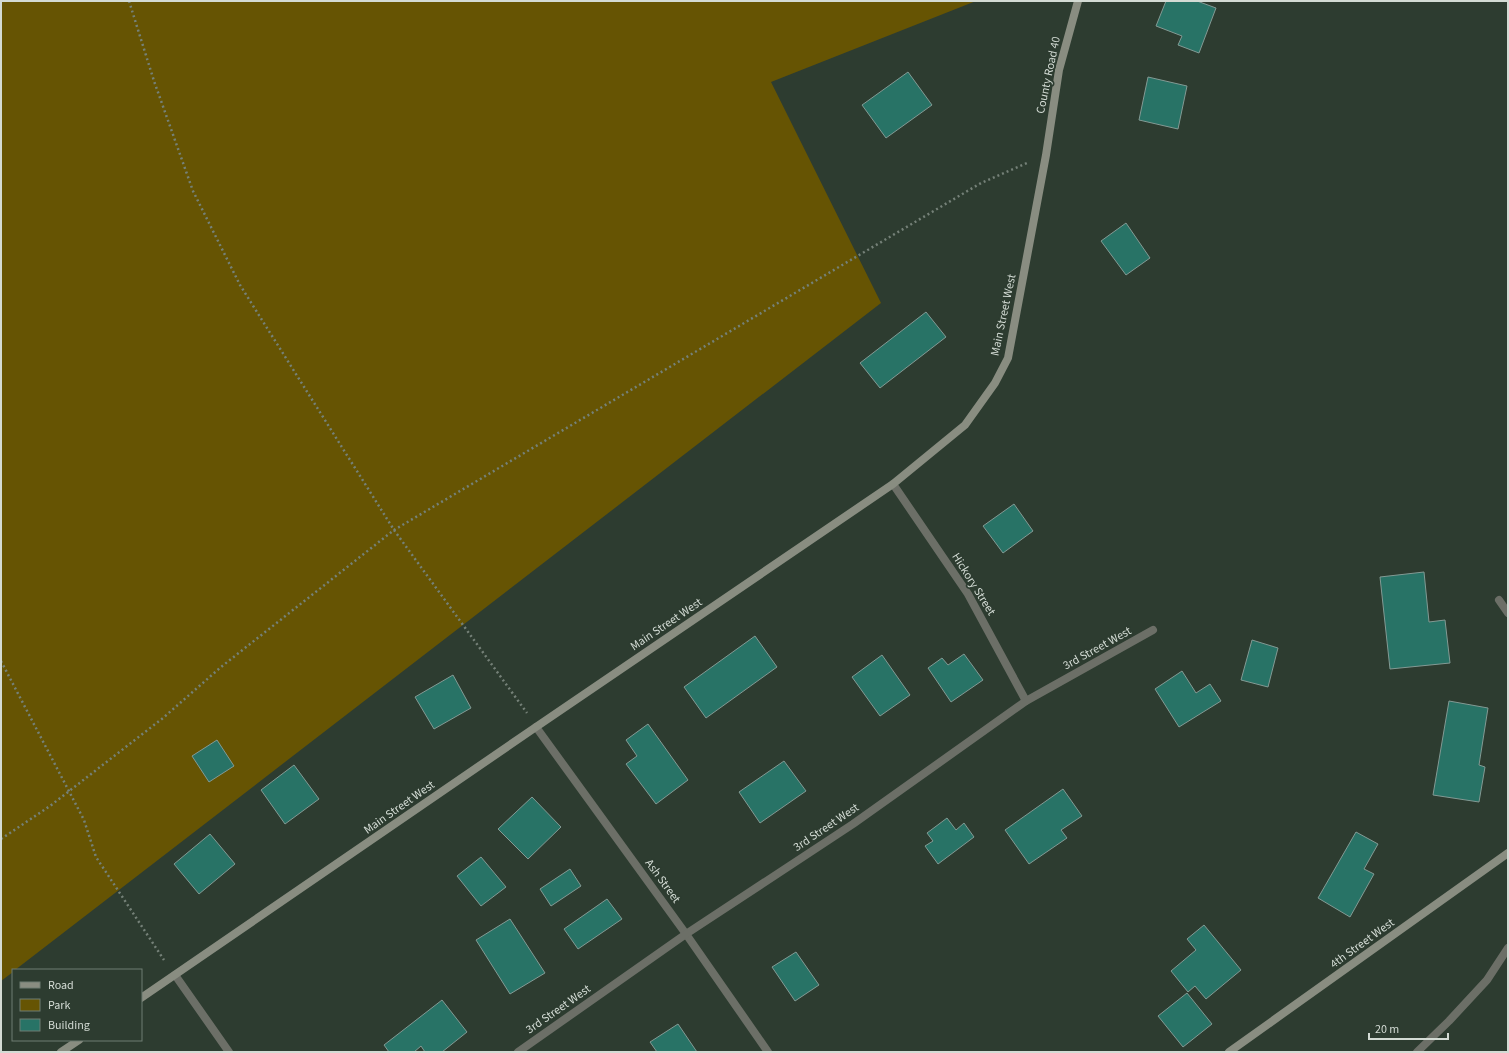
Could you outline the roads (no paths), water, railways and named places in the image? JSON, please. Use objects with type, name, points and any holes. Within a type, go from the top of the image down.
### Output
[{"type":"street","name":"County Road 40","points":[[1046,155],[1059,70],[1078,1]]},
{"type":"street","name":"Main Street West","points":[[142,997],[893,484],[965,425],[995,383],[1008,358],[1046,155]]},
{"type":"street","name":"Hickory Street","points":[[893,484],[968,594],[1026,701]]},
{"type":"street","points":[[1499,600],[1508,613]]},
{"type":"street","name":"3rd Street West","points":[[518,1052],[686,934],[853,824],[1026,701],[1153,630]]},
{"type":"street","name":"Ash Street","points":[[536,727],[686,934],[768,1052]]},
{"type":"street","name":"4th Street West","points":[[1229,1052],[1508,853]]},
{"type":"street","points":[[1417,1052],[1449,1021],[1487,980],[1508,948]]},
{"type":"street","points":[[175,975],[228,1052]]},
{"type":"street","points":[[61,1052],[78,1041]]}]
